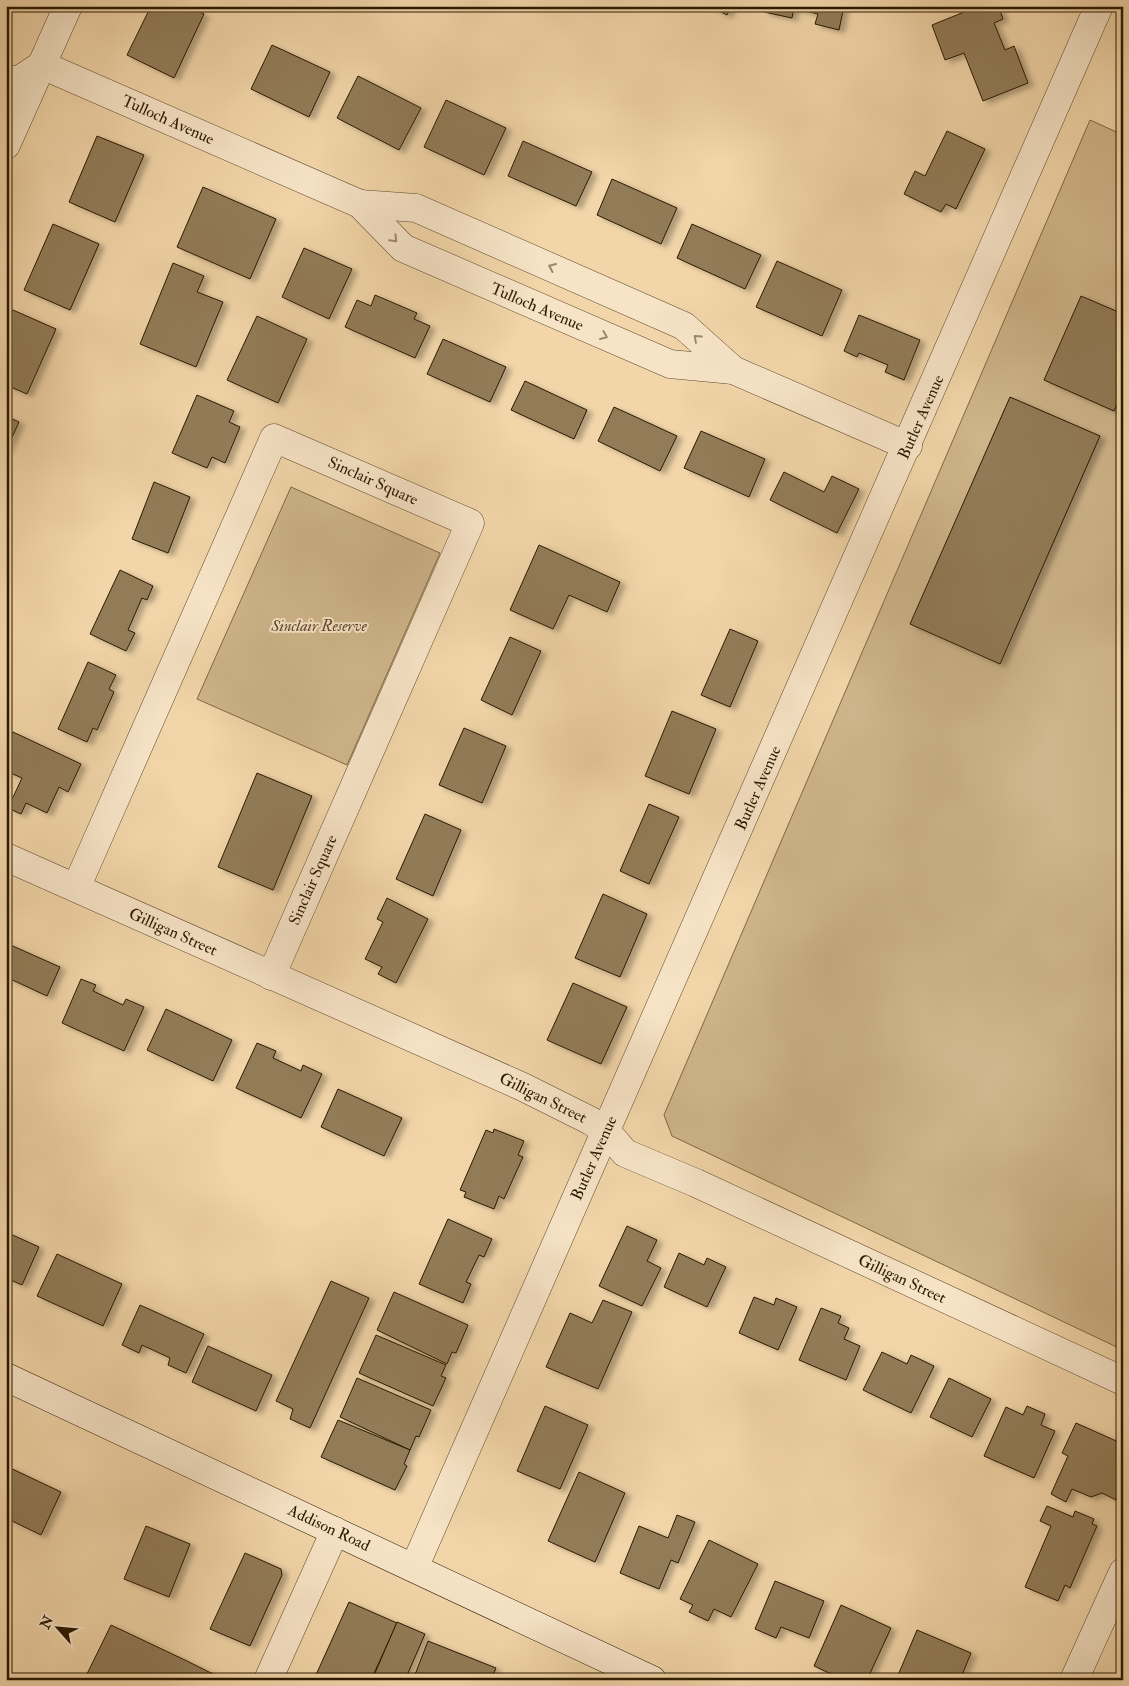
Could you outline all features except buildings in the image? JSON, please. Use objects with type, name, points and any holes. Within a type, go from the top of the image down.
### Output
[{"type":"street","points":[[6,145],[68,6]]},
{"type":"street","name":"Butler Avenue","points":[[414,1568],[1100,6]]},
{"type":"street","points":[[6,78],[16,82],[42,65]]},
{"type":"street","name":"Tulloch Avenue","points":[[42,65],[360,204],[416,208],[684,326],[733,370]]},
{"type":"street","name":"Tulloch Avenue","points":[[360,204],[403,248],[670,364],[733,370],[908,446]]},
{"type":"street","name":"Sinclair Square","points":[[76,888],[274,438],[470,523],[271,976]]},
{"type":"street","name":"Gilligan Street","points":[[6,857],[523,1087],[591,1121],[606,1132],[626,1153],[696,1183],[1123,1381]]},
{"type":"street","name":"Addison Road","points":[[6,1377],[652,1680]]},
{"type":"street","points":[[268,1680],[335,1531]]},
{"type":"street","points":[[1074,1680],[1123,1572]]},
{"type":"green space","points":[[1090,120],[1123,135],[1123,1350],[672,1136],[664,1115]]},
{"type":"green space","name":"Sinclair Reserve","points":[[291,487],[440,553],[347,765],[197,699]]}]
